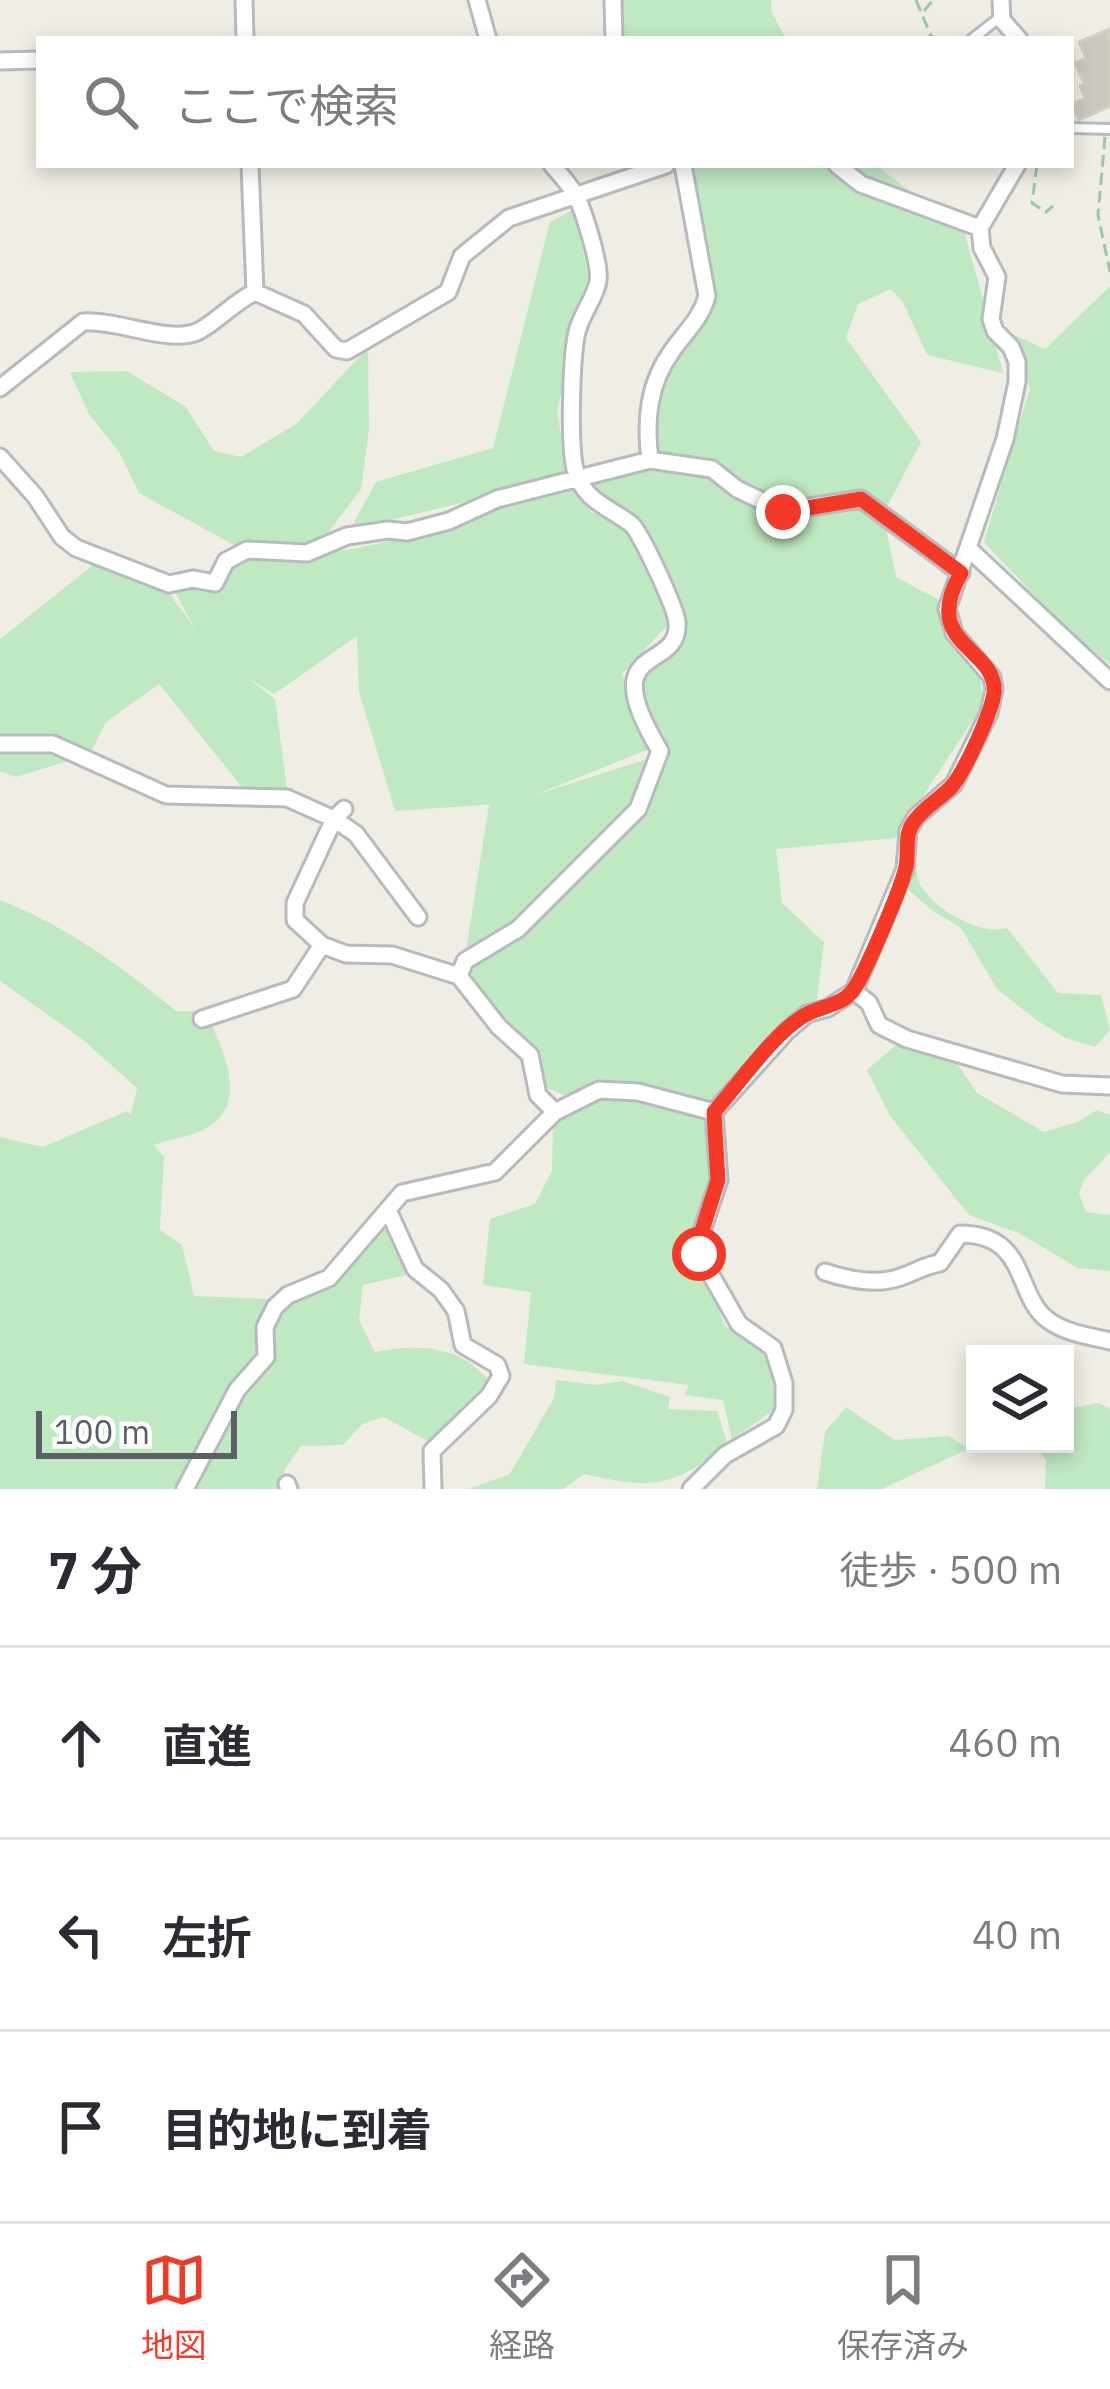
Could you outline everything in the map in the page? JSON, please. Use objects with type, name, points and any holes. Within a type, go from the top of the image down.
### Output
[{"type":"street","points":[[244,0],[245,36]]},
{"type":"street","points":[[478,0],[487,36]]},
{"type":"street","points":[[613,0],[614,36]]},
{"type":"street","points":[[1001,9],[1017,36]]},
{"type":"street","points":[[0,61],[36,60]]},
{"type":"street","points":[[250,168],[255,292]]},
{"type":"street","points":[[459,976],[465,962],[518,929],[638,809],[660,751],[641,719],[633,694],[635,673],[643,661],[663,653],[673,642],[677,624],[667,588],[652,568],[636,526],[596,505],[574,466],[577,331],[599,275],[577,196],[554,168]]},
{"type":"street","points":[[255,292],[304,314],[336,350],[347,351],[448,292],[462,256],[508,218],[655,168]]},
{"type":"street","points":[[650,460],[647,405],[669,354],[703,310],[707,296],[684,168]]},
{"type":"street","points":[[841,168],[861,184],[980,228]]},
{"type":"street","points":[[691,1489],[725,1456],[776,1426],[784,1410],[784,1383],[773,1348],[739,1324],[699,1254],[718,1180],[714,1112],[787,1031],[808,1014],[854,991],[905,868],[908,831],[916,817],[954,784],[989,713],[992,677],[954,633],[947,609],[1005,439],[1017,382],[1011,347],[995,331],[991,319],[998,278],[982,248],[980,228],[1016,168]]},
{"type":"street","points":[[0,388],[83,322],[183,335],[197,332],[255,292]]},
{"type":"street","points":[[0,457],[35,496],[62,538],[76,548],[169,584],[194,578],[215,583],[226,561],[247,550],[307,553],[347,536],[406,532],[449,521],[496,499],[650,460],[712,469],[783,512],[861,499],[961,573]]},
{"type":"street","points":[[969,549],[1110,681]]},
{"type":"street","points":[[0,744],[53,744],[166,795],[287,797],[339,814],[418,917]]},
{"type":"street","points":[[339,814],[295,903],[295,920],[322,945],[346,954],[392,955],[459,976],[499,1028],[530,1054],[538,1095],[555,1112]]},
{"type":"street","points":[[202,1019],[293,988],[322,945]]},
{"type":"street","points":[[854,991],[869,1003],[880,1025],[907,1039],[1062,1084],[1110,1086]]},
{"type":"street","points":[[185,1489],[238,1390],[266,1357],[266,1328],[275,1306],[288,1295],[329,1278],[402,1193],[495,1172],[555,1112],[599,1090],[616,1089],[714,1112]]},
{"type":"street","points":[[388,1210],[415,1269],[441,1290],[456,1311],[463,1345],[497,1365],[501,1376],[498,1386],[432,1451],[433,1489]]},
{"type":"street","points":[[825,1272],[866,1281],[899,1278],[923,1265],[940,1263],[960,1234],[973,1234],[1010,1254],[1044,1318],[1076,1333],[1110,1341]]},
{"type":"lane","points":[[975,36],[1001,9]]},
{"type":"lane","points":[[1074,128],[1108,130]]},
{"type":"path","points":[[916,0],[931,36]]},
{"type":"path","points":[[923,12],[933,0]]},
{"type":"path","points":[[1108,130],[1098,215],[1110,272]]},
{"type":"path","points":[[1036,168],[1032,203],[1046,212],[1053,206]]},
{"type":"green space","points":[[616,0],[771,0],[784,36],[624,36]]},
{"type":"green space","points":[[684,168],[880,168],[965,234],[1003,373],[927,355],[903,302],[891,289],[858,304],[846,338],[921,442],[883,514],[896,577],[941,601],[942,632],[980,670],[983,705],[895,838],[776,849],[782,903],[824,942],[816,1007],[784,1020],[711,1109],[617,1080],[564,1095],[543,1086],[530,1047],[462,976],[489,805],[498,804],[395,811],[359,692],[357,636],[274,694],[248,678],[275,699],[287,789],[243,788],[159,684],[106,722],[90,754],[16,777],[0,771],[0,639],[96,563],[167,590],[195,629],[174,590],[219,588],[233,564],[381,543],[576,486],[591,512],[631,529],[671,621],[622,674],[649,749],[535,795],[666,753],[636,683],[682,644],[674,586],[640,524],[599,502],[589,482],[650,460],[655,387],[710,296],[713,280]]},
{"type":"green space","points":[[574,209],[588,274],[557,411],[568,477],[350,530],[376,482],[493,448],[550,222]]},
{"type":"green space","points":[[1110,286],[1110,664],[1071,634],[984,542],[1030,388],[1010,333],[1045,349]]},
{"type":"green space","points":[[368,348],[369,429],[361,489],[324,538],[283,547],[234,545],[139,493],[119,452],[89,414],[70,372],[127,371],[186,407],[214,451],[241,457],[296,424]]},
{"type":"green space","points":[[915,854],[920,884],[946,911],[983,928],[1007,928],[1058,993],[1101,995],[1110,1030],[1095,1047],[1066,1038],[997,989],[961,928],[904,886]]},
{"type":"green space","points":[[0,900],[92,948],[176,1011],[205,1011],[229,1076],[226,1107],[217,1121],[201,1131],[154,1145],[164,1157],[160,1230],[182,1245],[194,1296],[290,1300],[329,1288],[382,1227],[394,1238],[406,1275],[363,1285],[359,1320],[375,1352],[440,1350],[469,1362],[493,1386],[429,1442],[384,1417],[362,1424],[343,1445],[301,1446],[285,1469],[282,1489],[0,1489],[0,1137],[43,1147],[127,1111],[131,1115],[137,1088],[82,1039],[0,981]]},
{"type":"green space","points":[[897,1044],[949,1052],[977,1093],[1044,1132],[1097,1110],[1110,1115],[1110,1152],[1084,1180],[1079,1193],[1086,1212],[1110,1215],[1110,1271],[1078,1268],[1019,1233],[969,1215],[890,1116],[867,1070]]},
{"type":"green space","points":[[597,1096],[629,1096],[707,1119],[712,1184],[690,1238],[725,1326],[766,1358],[773,1393],[774,1410],[732,1439],[723,1400],[685,1395],[689,1385],[524,1364],[531,1292],[483,1285],[490,1219],[535,1204],[552,1171],[553,1122]]},
{"type":"green space","points":[[556,1380],[595,1385],[622,1381],[670,1397],[668,1409],[717,1411],[727,1442],[693,1469],[662,1481],[627,1482],[584,1474],[563,1489],[469,1489],[510,1474],[554,1398]]},
{"type":"green space","points":[[1099,1403],[1110,1409],[1110,1489],[1045,1489],[1046,1460],[1039,1453],[1074,1453],[1074,1407]]},
{"type":"green space","points":[[846,1407],[895,1440],[949,1436],[966,1450],[882,1489],[817,1489],[825,1432]]},
{"type":"building","points":[[1110,29],[1110,106],[1079,120],[1074,103],[1085,98],[1080,86],[1085,84],[1075,63],[1086,58],[1079,42]]},
{"type":"route","points":[[699,1254],[718,1180],[714,1112],[787,1031],[808,1014],[854,991],[899,886],[908,831],[916,817],[954,784],[989,713],[994,689],[992,677],[954,633],[947,609],[961,573],[861,499],[783,512]]}]
